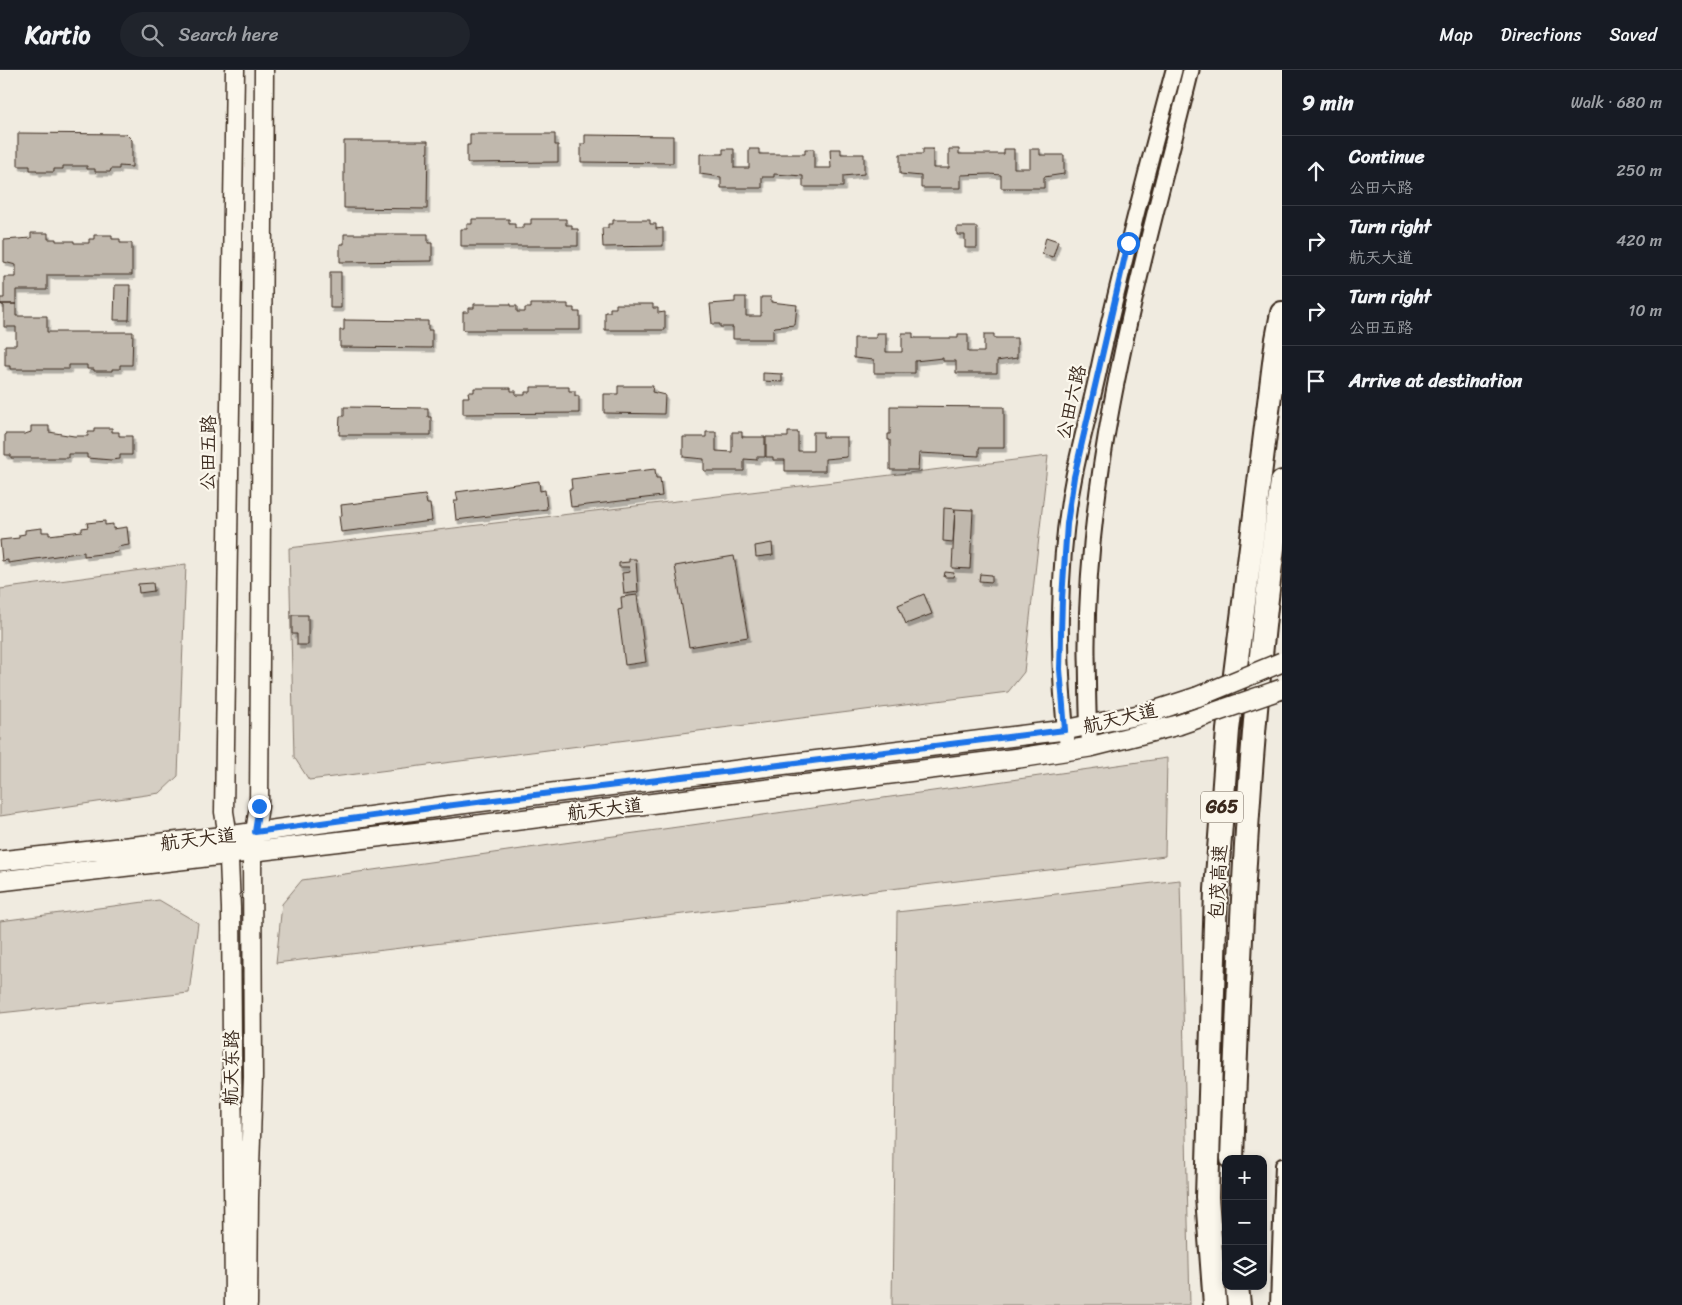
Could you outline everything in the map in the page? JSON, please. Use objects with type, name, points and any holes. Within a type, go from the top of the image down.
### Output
[{"type":"highway","name":"包茂高速","points":[[1215,1305],[1207,1197],[1216,890],[1228,730],[1277,339],[1282,313]]},
{"type":"highway","name":"包茂高速","points":[[1232,1155],[1242,895],[1253,730],[1269,573],[1282,482]]},
{"type":"highway","points":[[1237,1290],[1239,1305]]},
{"type":"main road","name":"公田五路","points":[[228,845],[224,812],[235,70]]},
{"type":"main road","points":[[255,832],[260,786],[264,70]]},
{"type":"main road","name":"航天大道","points":[[0,881],[228,845],[255,832],[453,805],[1065,730],[1148,713],[1197,697],[1282,662]]},
{"type":"main road","name":"航天大道","points":[[0,860],[228,845],[252,852],[1068,751],[1178,725],[1282,689]]},
{"type":"main road","name":"航天东路","points":[[248,1305],[248,1198],[253,1077],[252,852],[255,832]]},
{"type":"main road","name":"航天东路","points":[[228,845],[235,1199],[234,1305]]},
{"type":"street","name":"公田六路","points":[[1068,751],[1060,669],[1067,524],[1074,477],[1128,243],[1174,70]]},
{"type":"street","name":"公田六路","points":[[1090,747],[1088,726],[1087,601],[1090,551],[1104,446],[1116,383],[1192,70]]},
{"type":"street","points":[[1277,1305],[1282,1165]]},
{"type":"shaded area","points":[[1048,456],[1024,672],[1008,692],[309,780],[294,757],[289,548]]},
{"type":"shaded area","points":[[186,564],[178,776],[160,793],[0,816],[0,589]]},
{"type":"shaded area","points":[[1167,758],[1165,856],[276,963],[282,904],[302,880]]},
{"type":"shaded area","points":[[1180,880],[1190,1305],[892,1305],[897,912]]},
{"type":"shaded area","points":[[159,900],[198,923],[189,993],[0,1013],[0,921]]},
{"type":"building","points":[[18,133],[126,134],[132,140],[132,167],[119,166],[119,169],[111,169],[110,172],[95,172],[95,169],[87,169],[87,166],[63,166],[63,169],[54,169],[54,172],[30,170],[30,166],[18,166]]},
{"type":"building","points":[[470,134],[555,134],[555,145],[558,145],[558,162],[467,163],[467,145],[470,145]]},
{"type":"building","points":[[585,135],[673,136],[673,163],[581,162],[581,144],[585,144]]},
{"type":"building","points":[[344,141],[428,141],[427,209],[344,208]]},
{"type":"building","points":[[723,149],[734,149],[734,168],[749,168],[749,149],[759,149],[759,154],[805,154],[805,149],[814,149],[814,168],[831,168],[830,149],[841,149],[841,154],[864,154],[864,174],[843,176],[843,187],[803,187],[803,176],[774,174],[774,177],[762,177],[762,188],[721,188],[721,177],[700,174],[700,154],[723,154]]},
{"type":"building","points":[[923,149],[933,149],[933,168],[949,168],[949,149],[959,149],[959,154],[1004,154],[1004,149],[1014,149],[1014,168],[1030,168],[1030,149],[1040,149],[1040,155],[1064,155],[1064,174],[1044,177],[1044,188],[1001,188],[1001,175],[990,174],[961,175],[961,188],[921,188],[921,176],[900,174],[900,154],[923,154]]},
{"type":"building","points":[[472,219],[509,219],[509,224],[515,224],[515,228],[524,228],[524,224],[531,224],[531,219],[566,219],[566,225],[572,225],[572,229],[578,229],[578,246],[461,246],[461,229],[467,229],[467,224],[472,224]]},
{"type":"building","points":[[613,220],[650,220],[650,224],[656,224],[656,229],[663,228],[663,246],[603,247],[602,228],[608,228],[608,224],[613,224]]},
{"type":"building","points":[[957,227],[977,227],[977,248],[965,248],[965,235],[957,235]]},
{"type":"building","points":[[31,233],[48,233],[48,239],[74,241],[74,243],[89,243],[89,239],[94,239],[94,235],[112,235],[112,239],[120,239],[120,243],[132,243],[132,275],[47,275],[47,290],[16,290],[16,304],[0,304],[0,298],[4,298],[4,277],[16,277],[16,265],[4,262],[4,240],[31,238]]},
{"type":"building","points":[[344,234],[428,234],[428,243],[432,243],[432,261],[340,262],[340,244],[344,244]]},
{"type":"building","points":[[1046,237],[1058,241],[1053,257],[1042,254]]},
{"type":"building","points":[[330,272],[341,272],[341,308],[330,308]]},
{"type":"building","points":[[115,285],[130,285],[129,320],[114,320]]},
{"type":"building","points":[[735,297],[746,297],[746,316],[761,316],[761,297],[771,297],[771,302],[797,305],[795,325],[775,327],[773,329],[773,339],[733,339],[733,327],[720,327],[720,324],[712,324],[710,304],[735,302]]},
{"type":"building","points":[[0,304],[16,304],[16,316],[47,316],[47,332],[133,332],[132,365],[120,365],[120,369],[112,369],[112,371],[94,371],[94,369],[87,369],[87,365],[69,365],[69,369],[10,369],[10,366],[5,366],[5,345],[16,345],[16,327],[4,327],[4,306]]},
{"type":"building","points":[[474,304],[511,304],[511,306],[517,306],[517,312],[525,312],[525,308],[531,308],[531,304],[568,304],[568,308],[574,308],[574,312],[580,312],[580,330],[463,330],[463,312],[469,312],[469,308],[474,308]]},
{"type":"building","points":[[616,304],[653,304],[653,308],[658,308],[658,313],[665,312],[665,330],[605,330],[605,312],[610,312],[610,308],[616,308]]},
{"type":"building","points":[[344,320],[428,321],[428,330],[432,330],[432,348],[340,347],[340,330],[344,330]]},
{"type":"building","points":[[876,333],[886,333],[886,352],[902,352],[902,333],[913,333],[913,338],[958,338],[958,334],[968,334],[968,352],[984,352],[984,334],[994,334],[994,338],[1017,338],[1017,358],[997,361],[997,373],[956,373],[956,361],[943,361],[943,358],[915,361],[915,373],[874,373],[874,360],[854,358],[854,338],[876,338]]},
{"type":"building","points":[[763,373],[782,374],[782,382],[763,381]]},
{"type":"building","points":[[618,386],[653,386],[652,392],[665,395],[664,414],[604,413],[604,394],[618,394]]},
{"type":"building","points":[[531,387],[569,387],[569,391],[575,391],[575,396],[579,396],[579,413],[463,414],[463,397],[469,397],[468,392],[474,392],[474,388],[511,388],[511,391],[516,391],[516,395],[525,395],[525,392],[531,392]]},
{"type":"building","points":[[890,406],[1004,407],[1004,448],[979,448],[979,456],[919,453],[918,470],[890,470],[890,440],[888,440],[888,434],[890,434]]},
{"type":"building","points":[[344,407],[428,408],[428,417],[431,417],[431,435],[339,435],[340,416],[344,416]]},
{"type":"building","points":[[31,426],[49,426],[49,432],[74,436],[88,436],[88,432],[94,432],[94,428],[112,428],[112,432],[119,432],[119,436],[132,436],[132,455],[120,455],[120,459],[111,460],[87,458],[87,454],[68,454],[68,458],[11,458],[11,455],[5,455],[5,434],[25,434],[31,432]]},
{"type":"building","points":[[706,432],[716,432],[716,451],[732,452],[732,432],[742,432],[742,437],[765,437],[765,457],[757,457],[757,460],[744,459],[744,471],[704,471],[704,459],[683,457],[683,437],[706,437]]},
{"type":"building","points":[[788,432],[798,432],[798,451],[813,451],[813,432],[823,432],[823,437],[847,437],[847,457],[825,459],[825,471],[785,471],[785,460],[773,460],[773,457],[766,457],[766,437],[788,437]]},
{"type":"building","points":[[655,469],[656,478],[660,478],[662,496],[571,507],[569,489],[572,489],[571,479]]},
{"type":"building","points":[[539,481],[540,491],[545,490],[547,509],[456,520],[454,501],[458,501],[456,492]]},
{"type":"building","points":[[425,495],[427,504],[430,504],[432,521],[341,532],[339,516],[342,515],[341,505]]},
{"type":"building","points":[[944,508],[955,509],[953,542],[943,541]]},
{"type":"building","points":[[955,509],[973,510],[970,569],[952,568]]},
{"type":"building","points":[[105,521],[105,525],[113,524],[113,529],[127,527],[129,545],[117,547],[118,552],[84,556],[84,552],[8,563],[8,560],[2,561],[0,540],[19,538],[19,535],[25,534],[25,530],[42,528],[42,532],[49,532],[49,535],[82,531],[82,528],[88,527],[87,523]]},
{"type":"building","points":[[772,543],[773,555],[756,557],[755,546]]},
{"type":"building","points":[[734,556],[748,637],[689,647],[675,566]]},
{"type":"building","points":[[629,559],[636,559],[638,592],[624,594],[622,573],[630,572],[629,567],[619,567],[619,563],[629,562]]},
{"type":"building","points":[[945,572],[954,573],[953,577],[944,577]]},
{"type":"building","points":[[980,574],[992,575],[992,582],[979,581]]},
{"type":"building","points":[[153,583],[154,591],[139,593],[138,584]]},
{"type":"building","points":[[924,594],[932,614],[906,624],[898,605]]},
{"type":"building","points":[[637,595],[646,662],[625,665],[618,610],[622,609],[621,597]]},
{"type":"building","points":[[292,615],[308,615],[308,645],[297,645],[297,634],[292,634]]},
{"type":"route","points":[[259,806],[255,832],[453,805],[1065,730],[1060,669],[1067,524],[1074,477],[1128,243]]}]
